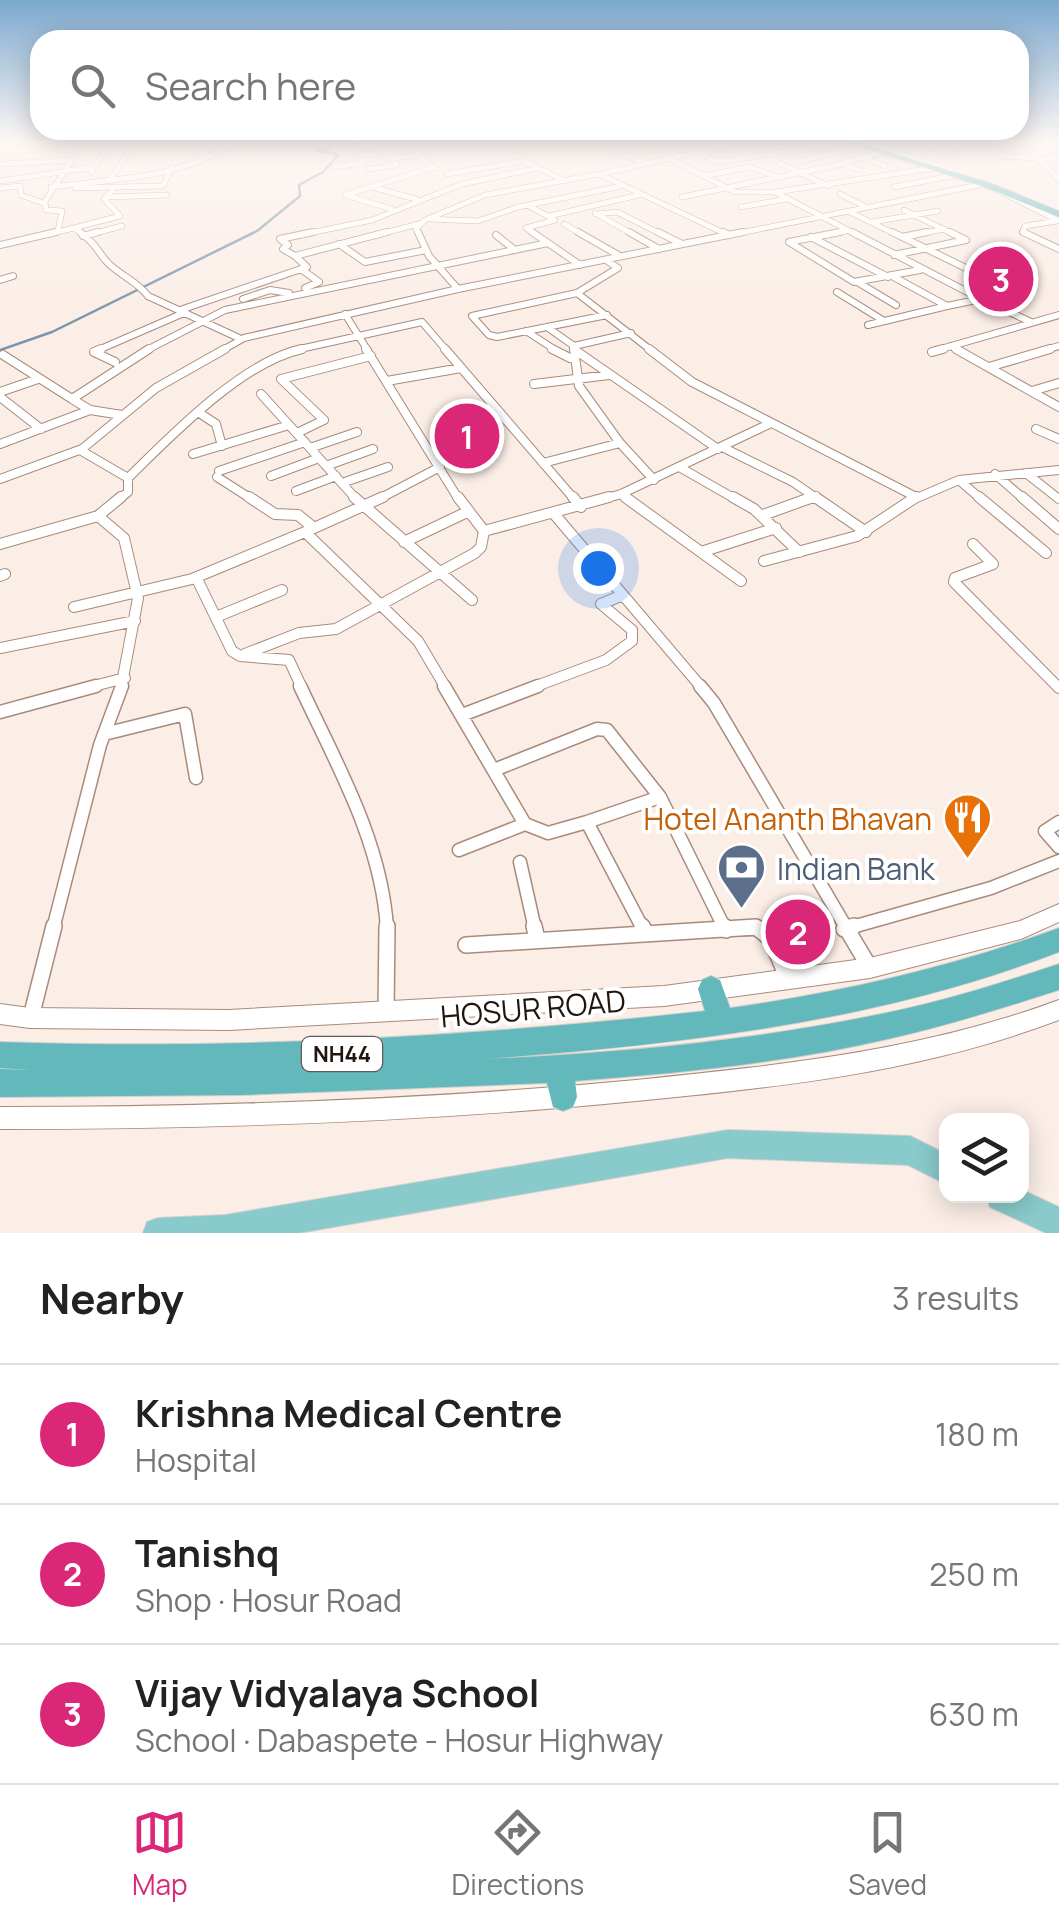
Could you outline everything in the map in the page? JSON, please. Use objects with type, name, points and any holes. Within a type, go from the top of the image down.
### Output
[{"type":"highway","points":[[1017,200],[1059,219]]},
{"type":"highway","name":"HOSUR ROAD","points":[[0,1055],[268,1057],[476,1048],[760,1020],[963,976],[1059,940]]},
{"type":"highway","name":"NH44","points":[[0,1083],[240,1082],[560,1068],[775,1046],[883,1027],[1059,977]]},
{"type":"highway","points":[[710,990],[722,1023]]},
{"type":"highway","points":[[560,1068],[563,1097]]},
{"type":"main road","points":[[158,1233],[219,1231],[728,1144],[910,1152],[939,1166]]},
{"type":"main road","points":[[1016,1203],[1059,1223]]},
{"type":"street","points":[[33,200],[45,204]]},
{"type":"street","points":[[47,200],[46,210],[62,212],[58,230]]},
{"type":"street","points":[[0,245],[120,216],[107,200]]},
{"type":"street","points":[[358,200],[392,209]]},
{"type":"street","points":[[242,300],[270,290],[290,293],[319,282],[296,256],[283,249],[288,245],[280,239],[346,227],[416,200]]},
{"type":"street","points":[[296,256],[425,220],[475,200]]},
{"type":"street","points":[[458,289],[426,250],[416,229],[425,220],[478,221],[555,200]]},
{"type":"street","points":[[548,216],[621,200]]},
{"type":"street","points":[[651,200],[729,235]]},
{"type":"street","points":[[741,207],[784,200]]},
{"type":"street","points":[[788,200],[1031,322]]},
{"type":"street","points":[[851,200],[867,208]]},
{"type":"street","points":[[0,479],[62,453],[80,450],[156,388],[240,339],[458,289],[911,200]]},
{"type":"street","points":[[528,205],[556,220],[526,228],[580,265]]},
{"type":"street","points":[[585,208],[660,249]]},
{"type":"street","points":[[894,255],[966,240],[904,210]]},
{"type":"street","points":[[596,214],[617,212],[682,244]]},
{"type":"street","points":[[849,212],[1013,292],[868,325]]},
{"type":"street","points":[[871,222],[938,212]]},
{"type":"street","points":[[1059,219],[1025,226],[1022,232],[1059,249]]},
{"type":"street","points":[[564,224],[621,257]]},
{"type":"street","points":[[83,236],[122,226]]},
{"type":"street","points":[[628,232],[648,227]]},
{"type":"street","points":[[74,228],[99,246],[105,261],[139,284],[148,296],[240,339]]},
{"type":"street","points":[[902,237],[944,229]]},
{"type":"street","points":[[847,230],[789,242],[896,305]]},
{"type":"street","points":[[496,235],[515,250]]},
{"type":"street","points":[[810,237],[947,306]]},
{"type":"street","points":[[199,318],[254,303],[548,243]]},
{"type":"street","points":[[339,244],[365,262],[426,250]]},
{"type":"street","points":[[844,254],[879,247]]},
{"type":"street","points":[[605,260],[618,268],[577,293],[472,316],[492,336],[607,315]]},
{"type":"street","points":[[304,268],[333,288]]},
{"type":"street","points":[[115,362],[94,352],[184,311],[304,268]]},
{"type":"street","points":[[858,283],[921,269]]},
{"type":"street","points":[[0,280],[12,276]]},
{"type":"street","points":[[838,292],[884,321]]},
{"type":"street","points":[[577,293],[685,378],[916,497]]},
{"type":"street","points":[[72,399],[121,364],[199,318],[246,302],[228,294]]},
{"type":"street","points":[[345,314],[467,512],[484,531]]},
{"type":"street","points":[[932,352],[1059,315]]},
{"type":"street","points":[[0,544],[98,516],[128,492],[128,478],[198,412],[279,354],[422,322],[581,507]]},
{"type":"street","points":[[547,327],[573,351],[674,414],[720,448],[816,496],[866,532]]},
{"type":"street","points":[[526,331],[536,342],[573,351],[631,333]]},
{"type":"street","points":[[951,346],[1059,407]]},
{"type":"street","points":[[989,367],[1059,346]]},
{"type":"street","points":[[573,351],[576,380],[620,443],[654,480]]},
{"type":"street","points":[[3,355],[90,410],[122,415]]},
{"type":"street","points":[[194,454],[324,420],[281,379],[371,356]]},
{"type":"street","points":[[387,381],[461,368]]},
{"type":"street","points":[[534,384],[609,375]]},
{"type":"street","points":[[38,379],[0,395],[41,429]]},
{"type":"street","points":[[1032,391],[1059,383]]},
{"type":"street","points":[[261,394],[362,506],[472,600]]},
{"type":"street","points":[[0,444],[90,410]]},
{"type":"street","points":[[198,412],[216,424],[222,446]]},
{"type":"street","points":[[484,531],[622,494],[768,424]]},
{"type":"street","points":[[1036,429],[1059,439]]},
{"type":"street","points":[[357,432],[218,474],[272,512],[298,515],[418,642],[525,824],[536,833],[547,836],[660,797]]},
{"type":"street","points":[[543,464],[620,443]]},
{"type":"street","points":[[271,476],[373,449]]},
{"type":"street","points":[[80,450],[128,478]]},
{"type":"street","points":[[74,607],[138,598],[197,579],[401,490],[440,466]]},
{"type":"street","points":[[296,491],[388,467]]},
{"type":"street","points":[[680,468],[763,516],[798,552]]},
{"type":"street","points":[[764,561],[839,544],[866,532],[916,497],[959,480],[1059,470]]},
{"type":"street","points":[[1026,472],[1059,499]]},
{"type":"street","points":[[996,474],[1059,529]]},
{"type":"street","points":[[959,480],[1046,553]]},
{"type":"street","points":[[622,494],[740,580]]},
{"type":"street","points":[[763,516],[816,496]]},
{"type":"street","points":[[404,542],[467,512]]},
{"type":"street","points":[[555,515],[714,704],[870,968]]},
{"type":"street","points":[[30,1018],[104,734],[125,678],[138,598],[124,538],[98,516]]},
{"type":"street","points":[[702,552],[776,528]]},
{"type":"street","points":[[240,656],[299,633],[336,629],[475,554],[481,548],[484,531]]},
{"type":"street","points":[[974,544],[993,564],[954,582],[1059,688]]},
{"type":"street","points":[[197,579],[232,651],[240,656],[289,660],[358,818],[378,868],[389,943],[386,1012]]},
{"type":"street","points":[[216,618],[282,590]]},
{"type":"street","points":[[462,715],[606,660],[632,641],[632,630],[602,604],[624,595]]},
{"type":"street","points":[[0,648],[134,621]]},
{"type":"street","points":[[0,712],[125,678]]},
{"type":"street","points":[[104,734],[185,714],[196,778]]},
{"type":"street","points":[[494,770],[597,730],[607,730],[660,797],[726,930]]},
{"type":"street","points":[[587,822],[645,932]]},
{"type":"street","points":[[1059,822],[1045,830],[1059,847]]},
{"type":"street","points":[[459,850],[525,824]]},
{"type":"street","points":[[844,928],[991,888],[1059,861]]},
{"type":"street","points":[[520,862],[537,939]]},
{"type":"street","points":[[0,1014],[30,1018],[230,1020],[710,990],[870,968],[1021,930],[1059,912]]},
{"type":"street","points":[[466,945],[756,927],[765,932],[788,979]]},
{"type":"street","points":[[0,1118],[292,1114],[563,1097],[805,1073],[956,1042],[1059,1010]]},
{"type":"waterway","points":[[0,350],[52,332],[257,231],[296,200]]},
{"type":"place","name":"Vijay Vidyalaya School","points":[[1001,279]]},
{"type":"place","name":"Krishna Medical Centre","points":[[467,436]]},
{"type":"place","name":"Hotel Ananth Bhavan","points":[[967,860]]},
{"type":"place","name":"Indian Bank","points":[[742,910]]},
{"type":"place","name":"Tanishq","points":[[798,932]]}]
